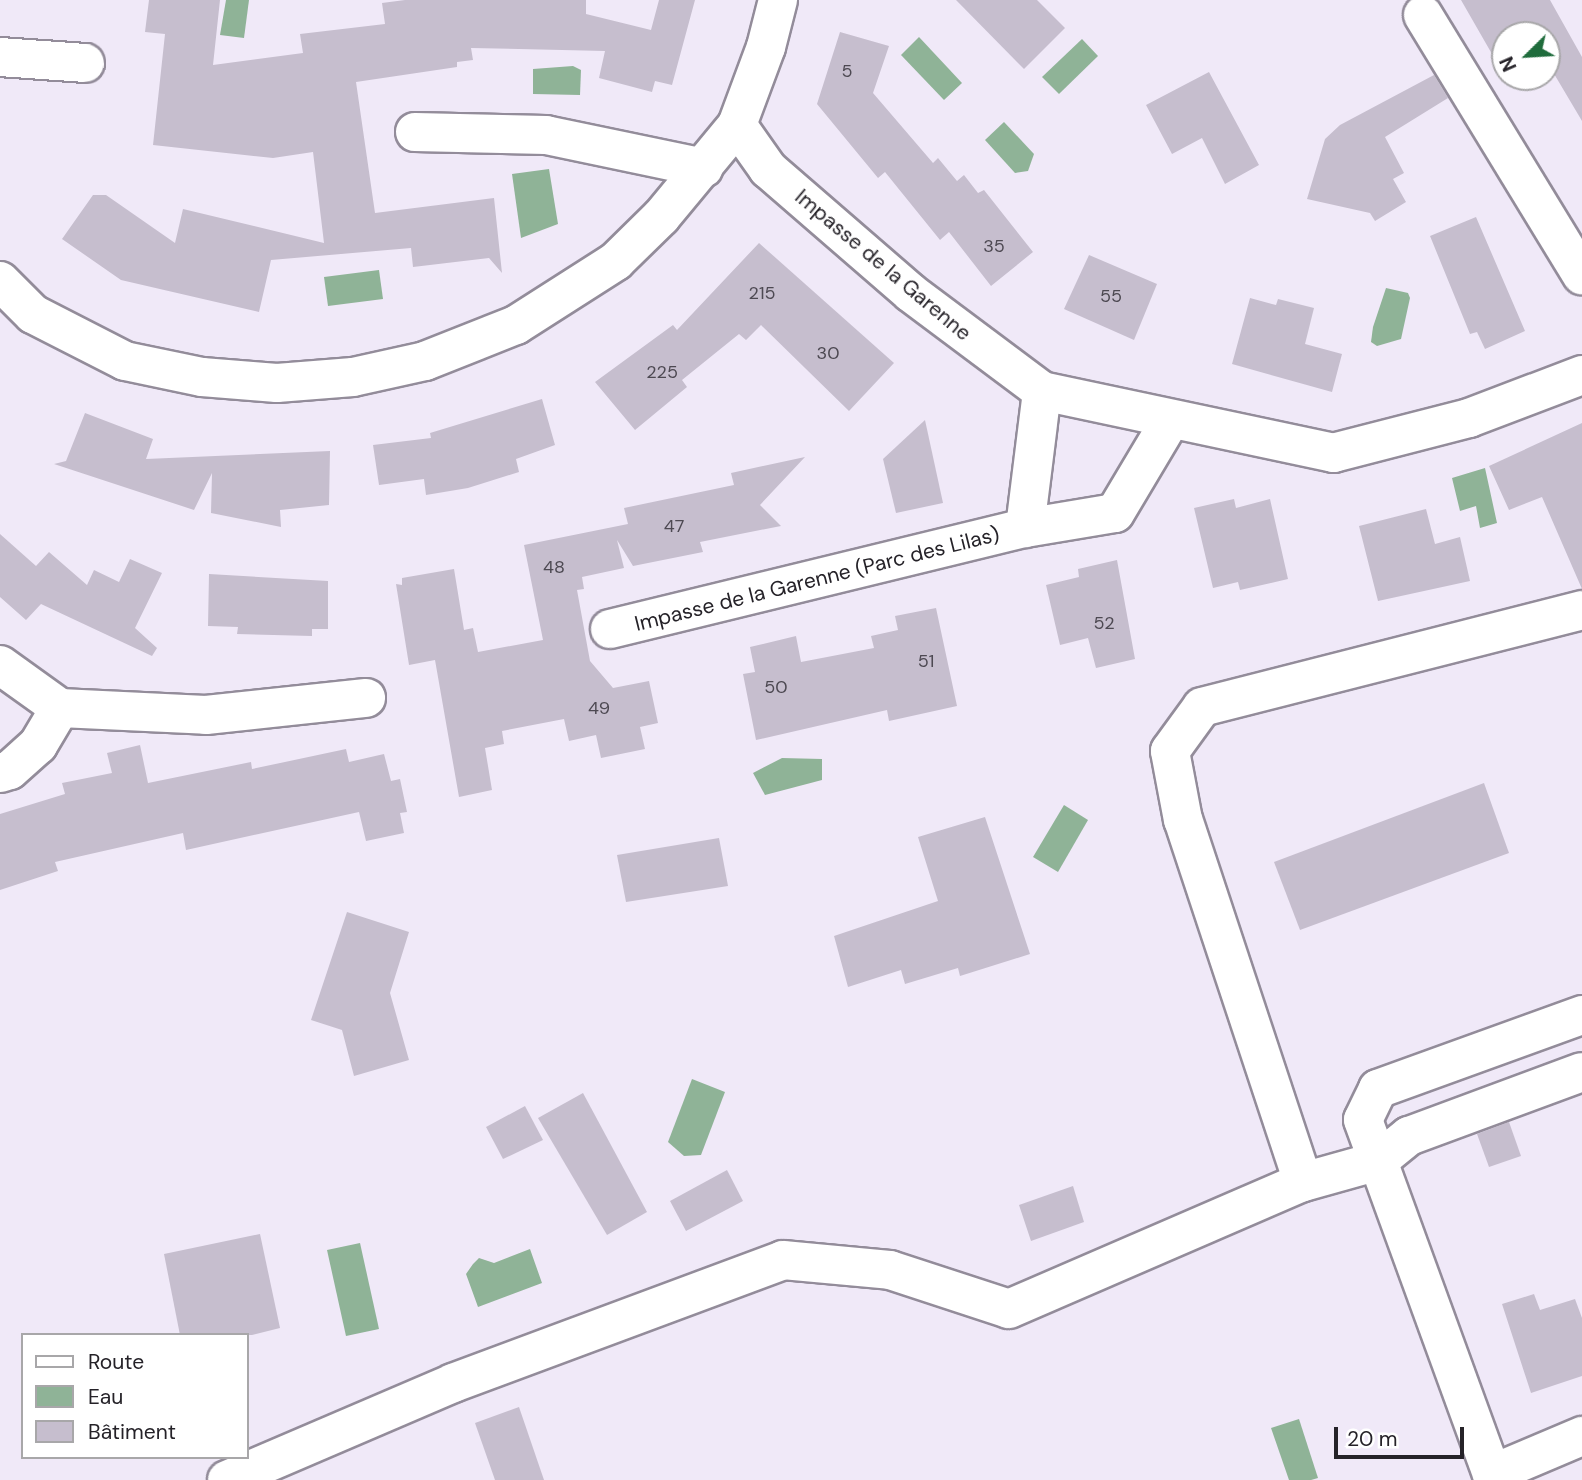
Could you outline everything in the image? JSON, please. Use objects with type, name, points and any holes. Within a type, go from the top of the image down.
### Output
[{"type":"street","points":[[0,281],[33,314],[125,361],[202,377],[277,383],[354,377],[425,361],[516,326],[616,261],[704,168],[737,125],[778,0]]},
{"type":"street","points":[[1423,15],[1582,275]]},
{"type":"street","points":[[0,57],[85,63]]},
{"type":"street","name":"Impasse de la Garenne","points":[[737,125],[768,169],[911,293],[1042,391],[1333,453],[1469,418],[1582,374]]},
{"type":"street","points":[[415,132],[546,135],[704,168]]},
{"type":"street","points":[[1042,391],[1025,528],[1115,513],[1171,419]]},
{"type":"street","name":"Impasse de la Garenne (Parc des Lilas)","points":[[610,629],[1025,528]]},
{"type":"street","points":[[1303,1182],[1182,820],[1170,751],[1202,707],[1582,610]]},
{"type":"street","points":[[0,665],[60,708],[206,715],[366,698]]},
{"type":"street","points":[[0,773],[9,770],[38,745],[60,708]]},
{"type":"street","points":[[1582,1015],[1378,1088],[1363,1120],[1492,1474],[1582,1437]]},
{"type":"street","points":[[227,1480],[453,1383],[783,1260],[890,1270],[1009,1309],[1303,1182],[1378,1161],[1409,1136],[1582,1072]]},
{"type":"water","points":[[226,0],[249,0],[244,38],[220,35]]},
{"type":"water","points":[[919,37],[962,83],[944,100],[901,55]]},
{"type":"water","points":[[1082,39],[1098,56],[1059,94],[1042,77]]},
{"type":"water","points":[[573,66],[581,70],[580,95],[533,94],[533,69]]},
{"type":"water","points":[[1004,122],[1034,154],[1028,171],[1015,173],[985,140]]},
{"type":"water","points":[[549,169],[558,224],[521,238],[512,174]]},
{"type":"water","points":[[379,270],[383,299],[328,306],[324,277]]},
{"type":"water","points":[[1386,288],[1408,293],[1410,298],[1401,339],[1377,346],[1371,342],[1373,327]]},
{"type":"water","points":[[1485,468],[1497,523],[1480,528],[1476,506],[1460,511],[1452,478]]},
{"type":"water","points":[[782,758],[822,759],[822,780],[765,795],[753,773]]},
{"type":"water","points":[[1064,805],[1088,820],[1058,872],[1033,857]]},
{"type":"water","points":[[692,1079],[725,1092],[701,1155],[684,1156],[668,1142]]},
{"type":"water","points":[[360,1243],[379,1329],[346,1336],[327,1250]]},
{"type":"water","points":[[530,1249],[542,1283],[478,1307],[466,1274],[473,1264],[479,1258],[494,1263]]},
{"type":"water","points":[[1299,1419],[1318,1478],[1311,1480],[1289,1480],[1271,1428]]},
{"type":"building","points":[[149,0],[220,0],[213,65],[303,53],[300,34],[385,24],[382,3],[405,0],[586,0],[586,14],[651,30],[659,0],[695,0],[672,85],[655,81],[652,92],[599,78],[605,51],[471,48],[473,60],[457,62],[457,67],[356,82],[375,213],[494,198],[502,273],[489,258],[413,267],[411,248],[271,260],[259,312],[121,280],[62,239],[93,195],[106,195],[175,243],[183,209],[324,243],[313,152],[273,158],[153,145],[165,34],[145,32]]},
{"type":"building","points":[[956,0],[1037,0],[1065,28],[1024,69]]},
{"type":"building","points":[[1461,0],[1550,0],[1582,57],[1582,121],[1561,86],[1561,21],[1491,21],[1491,52]]},
{"type":"building","points":[[840,32],[889,46],[873,93],[933,163],[938,158],[957,181],[964,175],[978,193],[984,190],[1033,252],[991,286],[949,232],[940,240],[885,172],[878,178],[817,104]]},
{"type":"building","points":[[1209,72],[1259,165],[1225,184],[1202,138],[1172,154],[1146,105]]},
{"type":"building","points":[[1434,75],[1448,98],[1385,137],[1404,173],[1393,179],[1406,202],[1375,221],[1370,213],[1307,199],[1325,139],[1340,125]]},
{"type":"building","points":[[1476,217],[1525,331],[1485,349],[1477,332],[1470,334],[1430,236]]},
{"type":"building","points":[[759,243],[894,363],[849,411],[761,325],[746,340],[739,334],[682,380],[687,387],[635,430],[595,382],[673,325],[677,330]]},
{"type":"building","points":[[1089,255],[1157,284],[1134,340],[1064,309]]},
{"type":"building","points":[[1250,298],[1276,305],[1278,299],[1314,308],[1305,344],[1342,354],[1332,392],[1232,364]]},
{"type":"building","points":[[542,399],[555,445],[516,459],[519,472],[468,488],[426,495],[424,479],[379,485],[373,445],[431,438],[430,433]]},
{"type":"building","points":[[85,413],[153,439],[146,459],[330,451],[329,505],[280,510],[281,527],[211,513],[212,473],[194,510],[54,464],[66,461]]},
{"type":"building","points":[[925,420],[943,503],[896,513],[883,459]]},
{"type":"building","points":[[1582,423],[1582,589],[1542,497],[1509,510],[1489,466]]},
{"type":"building","points":[[805,457],[760,505],[781,526],[700,542],[703,552],[633,566],[617,540],[624,568],[582,577],[584,589],[577,590],[590,661],[613,688],[649,681],[658,723],[640,727],[645,749],[601,758],[596,735],[569,741],[564,719],[502,731],[504,744],[485,748],[492,790],[459,797],[435,660],[409,665],[396,584],[402,585],[402,578],[454,569],[464,630],[473,628],[478,652],[543,640],[524,545],[628,524],[624,508],[734,485],[731,473]]},
{"type":"building","points":[[1234,499],[1236,508],[1270,499],[1288,579],[1240,590],[1238,582],[1213,588],[1194,508]]},
{"type":"building","points":[[1426,509],[1435,544],[1460,537],[1470,581],[1378,601],[1359,526]]},
{"type":"building","points":[[0,534],[36,566],[49,552],[87,585],[94,570],[119,582],[130,559],[162,573],[135,628],[157,648],[152,656],[41,604],[26,620],[0,597]]},
{"type":"building","points":[[1117,560],[1135,659],[1096,668],[1088,638],[1060,645],[1046,585],[1079,577],[1078,569]]},
{"type":"building","points":[[209,574],[328,581],[328,629],[312,629],[312,636],[237,634],[238,627],[208,626]]},
{"type":"building","points":[[936,608],[957,706],[889,721],[887,710],[756,740],[743,674],[755,672],[750,647],[796,636],[801,662],[874,648],[871,636],[898,630],[895,616]]},
{"type":"building","points":[[140,745],[148,783],[251,762],[252,769],[346,749],[349,762],[384,754],[391,781],[400,779],[407,812],[400,813],[404,833],[366,841],[359,812],[186,850],[183,833],[55,862],[58,871],[0,890],[0,814],[65,794],[62,783],[112,773],[107,753]]},
{"type":"building","points":[[1484,783],[1509,853],[1300,930],[1274,862]]},
{"type":"building","points":[[985,817],[1030,954],[960,976],[958,968],[905,984],[901,970],[848,987],[834,936],[938,901],[918,837]]},
{"type":"building","points":[[719,838],[728,886],[626,902],[617,855]]},
{"type":"building","points":[[347,912],[409,932],[390,993],[409,1060],[354,1076],[342,1030],[311,1020]]},
{"type":"building","points":[[583,1093],[647,1212],[607,1235],[538,1118]]},
{"type":"building","points":[[525,1106],[543,1140],[503,1159],[486,1127]]},
{"type":"building","points":[[1509,1122],[1521,1156],[1489,1167],[1477,1134]]},
{"type":"building","points":[[727,1170],[743,1201],[686,1231],[670,1201]]},
{"type":"building","points":[[1073,1186],[1084,1222],[1031,1241],[1019,1205]]},
{"type":"building","points":[[260,1234],[280,1328],[252,1335],[180,1333],[164,1254]]},
{"type":"building","points":[[1534,1294],[1540,1310],[1575,1299],[1582,1318],[1582,1376],[1531,1393],[1502,1304]]},
{"type":"building","points":[[519,1407],[544,1480],[495,1480],[475,1423]]}]
